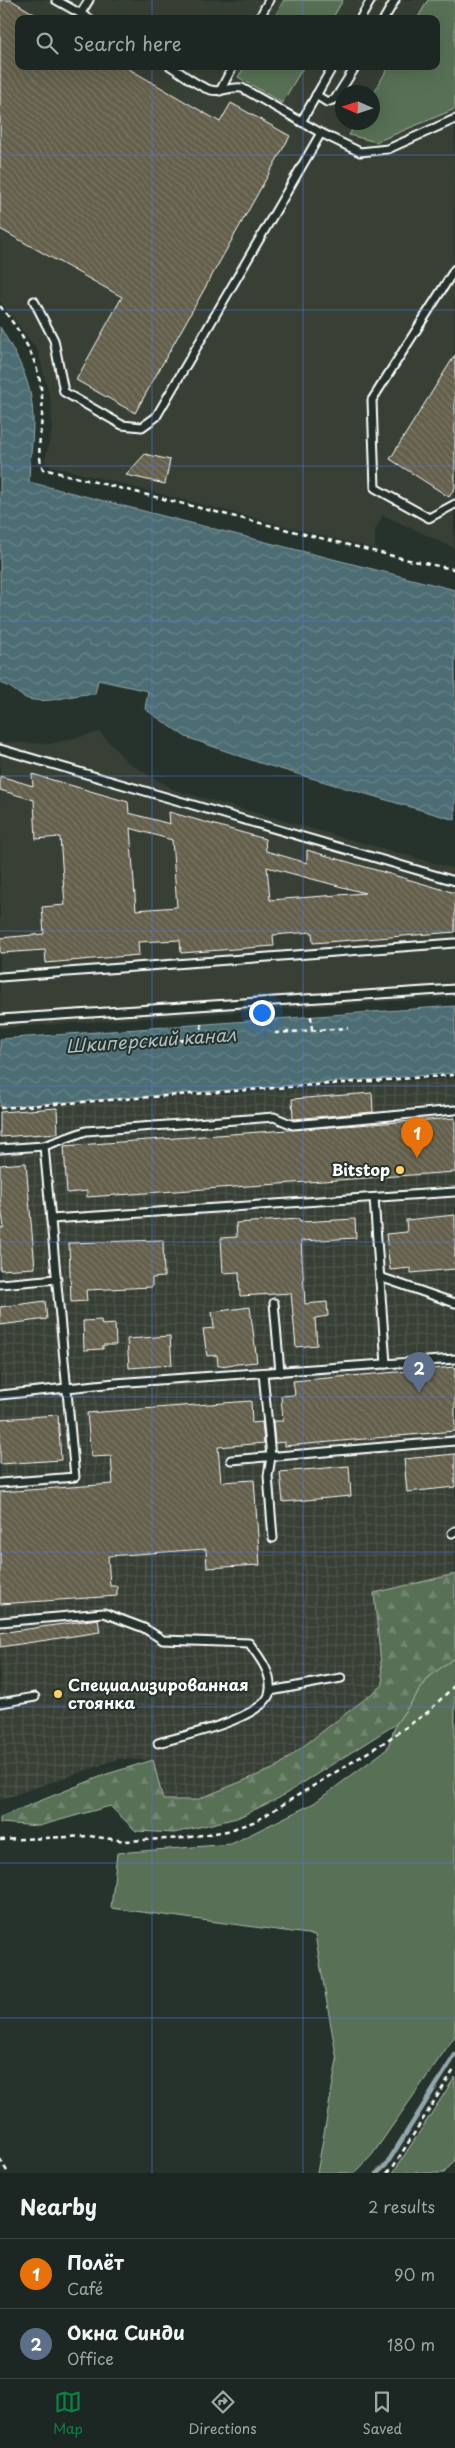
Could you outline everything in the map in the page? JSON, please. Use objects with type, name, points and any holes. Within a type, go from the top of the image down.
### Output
[{"type":"lane","points":[[56,0],[84,15]]},
{"type":"lane","points":[[81,13],[89,0]]},
{"type":"lane","points":[[261,15],[269,0]]},
{"type":"lane","points":[[362,15],[371,0]]},
{"type":"lane","points":[[386,15],[395,0]]},
{"type":"lane","points":[[177,70],[210,90],[220,90],[232,86],[242,88],[321,133],[360,152],[388,149],[455,119]]},
{"type":"lane","points":[[220,90],[231,70]]},
{"type":"lane","points":[[301,122],[331,70]]},
{"type":"lane","points":[[316,95],[327,102],[335,100],[354,70]]},
{"type":"lane","points":[[34,301],[54,340],[64,392],[122,425],[142,427],[156,417],[321,133]]},
{"type":"lane","points":[[455,268],[372,400],[375,488],[429,518],[455,504]]},
{"type":"lane","points":[[0,749],[455,881]]},
{"type":"lane","points":[[0,977],[455,943]]},
{"type":"lane","points":[[0,1019],[455,989]]},
{"type":"lane","points":[[0,1149],[44,1146],[86,1131],[274,1117],[294,1125],[455,1110]]},
{"type":"lane","points":[[0,1483],[75,1477],[44,1146]]},
{"type":"lane","points":[[52,1220],[455,1192]]},
{"type":"lane","points":[[374,1198],[386,1364]]},
{"type":"lane","points":[[380,1277],[455,1303]]},
{"type":"lane","points":[[0,1284],[57,1279]]},
{"type":"lane","points":[[274,1303],[280,1372]]},
{"type":"lane","points":[[0,1395],[68,1387],[455,1359]]},
{"type":"lane","points":[[263,1373],[271,1457],[268,1476],[273,1538]]},
{"type":"lane","points":[[231,1460],[455,1441]]},
{"type":"lane","points":[[0,1622],[104,1613],[144,1628],[163,1640],[249,1643],[267,1668],[270,1691],[263,1705],[239,1718],[158,1743]]},
{"type":"lane","points":[[270,1691],[340,1678]]},
{"type":"lane","points":[[0,1703],[35,1698]]},
{"type":"path","points":[[0,306],[16,326],[33,353],[41,390],[43,413],[38,458],[43,469],[409,560],[452,569],[455,565]]},
{"type":"path","points":[[311,1016],[312,1030]]},
{"type":"path","points":[[202,1024],[203,1039]]},
{"type":"path","points":[[275,1033],[348,1028]]},
{"type":"path","points":[[171,1041],[242,1036]]},
{"type":"path","points":[[0,1108],[455,1075]]},
{"type":"path","points":[[0,1840],[89,1836],[125,1841],[184,1838],[227,1831],[256,1821],[383,1743],[428,1712],[455,1685]]},
{"type":"path","points":[[387,2173],[455,2068]]},
{"type":"path","points":[[0,2159],[8,2173]]},
{"type":"shaded area","points":[[0,0],[455,0],[454,548],[383,515],[375,530],[375,549],[44,464],[52,430],[51,402],[38,351],[0,301]]},
{"type":"shaded area","points":[[100,732],[127,762],[174,790],[455,869],[455,997],[0,1028],[0,742],[50,744]]},
{"type":"shaded area","points":[[455,1078],[455,1574],[374,1593],[383,1685],[275,1768],[196,1800],[162,1800],[153,1760],[118,1759],[0,1800],[0,1109]]},
{"type":"green space","points":[[284,0],[343,0],[334,15],[275,15]]},
{"type":"green space","points":[[428,0],[455,0],[455,109],[376,142],[349,135],[352,130],[380,130],[380,85],[378,85],[387,70],[440,70],[440,15],[419,15]]},
{"type":"green space","points":[[242,70],[302,70],[282,103],[238,77]]},
{"type":"green space","points":[[455,1574],[455,1657],[429,1677],[396,1724],[279,1798],[237,1818],[174,1833],[136,1831],[110,1806],[39,1826],[0,1823],[0,1817],[107,1774],[153,1760],[163,1800],[196,1800],[275,1768],[383,1685],[374,1593]]},
{"type":"green space","points":[[455,1657],[455,2036],[372,2155],[355,2173],[317,2173],[337,2060],[315,1935],[111,1908],[117,1853],[231,1844],[314,1803],[387,1749],[396,1724],[429,1677]]},
{"type":"green space","points":[[455,2077],[455,2160],[444,2173],[393,2173]]},
{"type":"water","points":[[0,327],[24,373],[31,397],[33,424],[29,482],[455,590],[455,820],[260,763],[186,737],[145,709],[148,691],[98,680],[95,694],[42,701],[29,699],[0,683]]},
{"type":"water","name":"Шкиперский канал","points":[[455,1006],[455,1073],[0,1107],[0,1039]]},
{"type":"building","points":[[0,0],[11,0],[36,15],[15,15],[15,70],[131,70],[220,122],[231,103],[290,136],[135,413],[76,380],[122,297],[0,229]]},
{"type":"building","points":[[455,355],[455,488],[449,497],[390,459]]},
{"type":"building","points":[[145,454],[170,460],[165,484],[126,475]]},
{"type":"building","points":[[32,774],[128,802],[129,813],[170,824],[169,812],[265,839],[266,851],[307,863],[307,850],[455,893],[455,932],[313,943],[312,932],[273,935],[274,946],[181,953],[180,940],[138,942],[139,955],[46,963],[45,950],[0,953],[0,938],[44,934],[42,907],[65,905],[60,837],[36,839],[34,800],[0,790],[0,776],[33,786]],"holes":[[[130,828],[172,840],[177,907],[136,910]],[[267,867],[365,893],[270,900]]]},
{"type":"building","points":[[372,1093],[373,1112],[293,1119],[292,1099]]},
{"type":"building","points":[[57,1108],[58,1133],[0,1137],[0,1112]]},
{"type":"building","points":[[455,1118],[455,1172],[87,1197],[87,1191],[67,1193],[64,1146]]},
{"type":"building","points":[[26,1163],[35,1268],[0,1270],[0,1228],[4,1228],[0,1199],[0,1165]]},
{"type":"building","points":[[455,1215],[455,1269],[411,1273],[411,1268],[390,1270],[386,1234],[407,1232],[406,1220]]},
{"type":"building","points":[[299,1219],[300,1222],[355,1219],[356,1238],[301,1241],[305,1304],[327,1302],[328,1316],[315,1318],[317,1345],[296,1347],[291,1293],[240,1296],[239,1272],[223,1273],[221,1238],[237,1237],[236,1223]]},
{"type":"building","points":[[163,1240],[164,1277],[152,1278],[152,1287],[86,1290],[87,1301],[71,1302],[69,1243]]},
{"type":"building","points":[[45,1301],[47,1319],[0,1325],[0,1307]]},
{"type":"building","points":[[250,1307],[257,1362],[218,1366],[217,1355],[207,1356],[203,1329],[214,1328],[212,1312]]},
{"type":"building","points":[[101,1320],[102,1325],[115,1324],[116,1345],[103,1345],[103,1349],[84,1350],[83,1321]]},
{"type":"building","points":[[170,1336],[172,1365],[129,1368],[127,1339]]},
{"type":"building","points":[[455,1367],[455,1431],[285,1446],[285,1442],[275,1443],[273,1421],[283,1421],[281,1396],[295,1395],[293,1381]]},
{"type":"building","points":[[251,1401],[252,1423],[262,1422],[264,1443],[218,1447],[221,1482],[254,1480],[260,1565],[207,1568],[206,1549],[108,1556],[110,1586],[117,1586],[117,1596],[0,1604],[0,1492],[113,1484],[111,1456],[91,1457],[87,1413]]},
{"type":"building","points":[[58,1415],[61,1460],[0,1464],[0,1419]]},
{"type":"building","points":[[455,1454],[455,1487],[407,1492],[404,1459]]},
{"type":"building","points":[[349,1466],[351,1496],[283,1502],[280,1472]]},
{"type":"building","points":[[98,1619],[100,1632],[0,1647],[0,1633]]},
{"type":"waterway","points":[[377,2173],[386,2165],[455,2055]]},
{"type":"place","name":"Полёт","points":[[417,1158]]},
{"type":"place","name":"Bitstop","points":[[400,1170]]},
{"type":"place","name":"Окна Синди","points":[[419,1393]]},
{"type":"place","name":"Специализированная стоянка","points":[[58,1694]]}]
